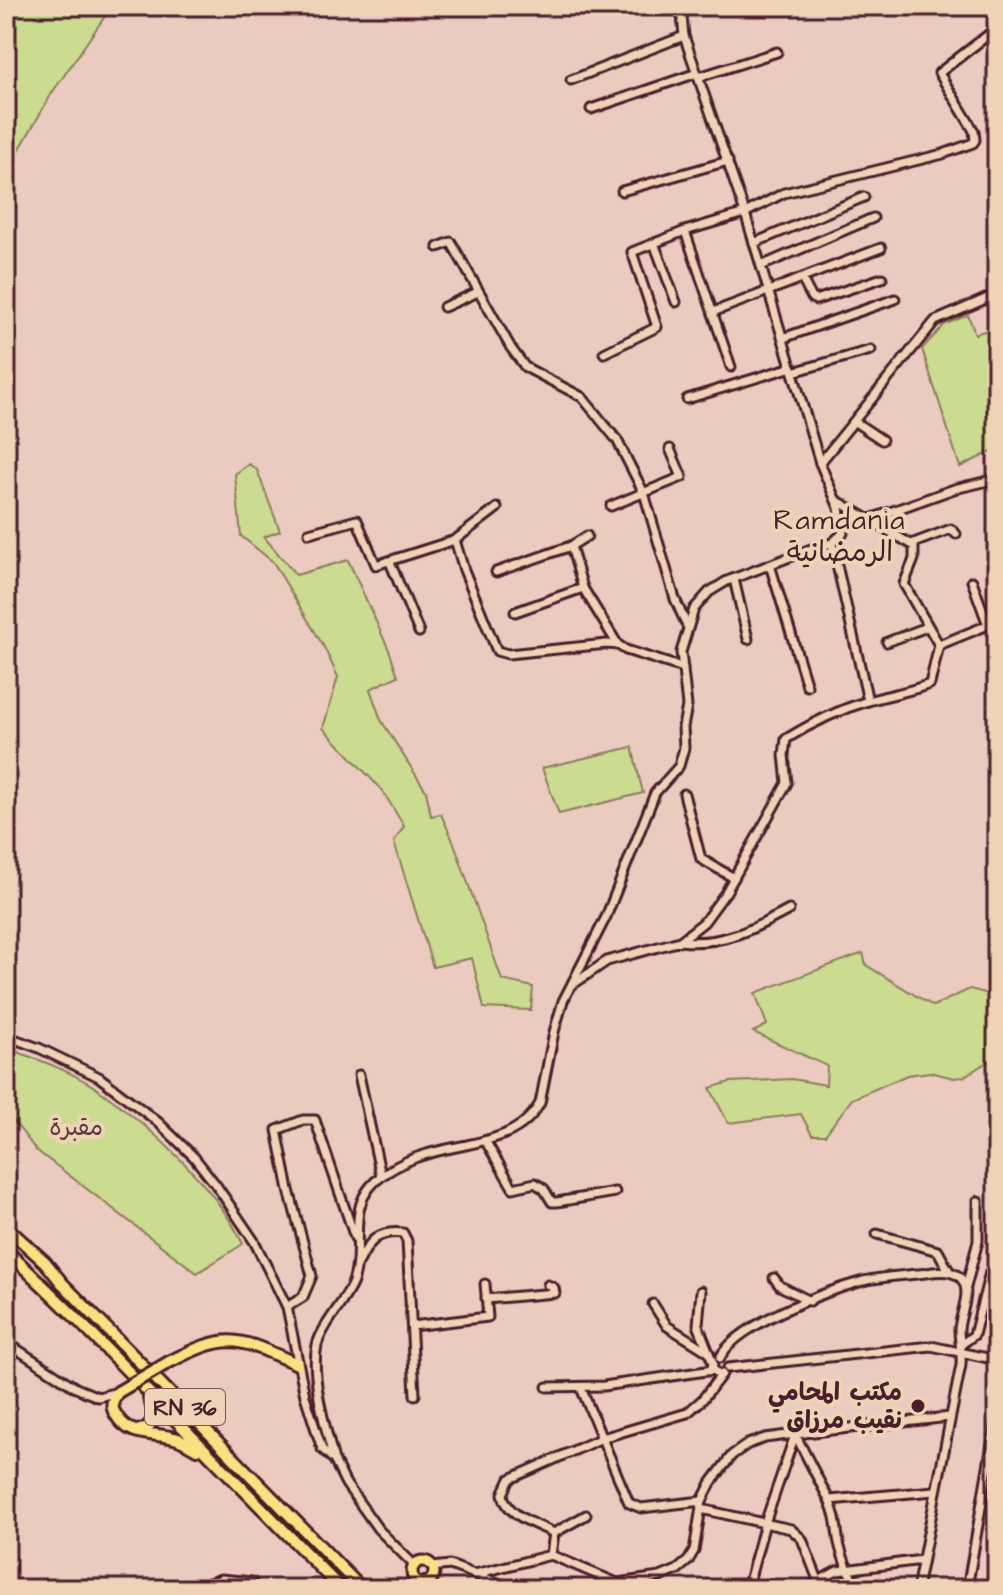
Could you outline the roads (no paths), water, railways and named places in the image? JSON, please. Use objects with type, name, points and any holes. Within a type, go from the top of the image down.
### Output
[{"type":"highway","points":[[6,1219],[24,1243]]},
{"type":"highway","name":"RN 36","points":[[6,1227],[362,1589]]},
{"type":"highway","points":[[6,1250],[341,1589]]},
{"type":"highway","points":[[215,1461],[179,1439],[131,1430],[119,1421],[113,1410],[113,1400],[118,1392],[169,1362],[214,1341],[233,1340],[254,1345],[297,1364]]},
{"type":"highway","points":[[131,1430],[142,1431],[153,1422],[152,1405],[141,1386]]},
{"type":"main road","points":[[427,1584],[434,1573],[424,1561],[414,1565],[412,1576],[417,1581],[440,1589]]},
{"type":"street","points":[[357,1265],[358,1209],[362,1198],[381,1176],[424,1154],[486,1142],[522,1125],[540,1103],[554,1032],[571,986],[606,917],[655,793],[679,766],[684,748],[683,727],[687,706],[681,652],[694,609],[709,592],[734,579],[832,543],[843,533],[745,213],[684,36],[681,6]]},
{"type":"street","points":[[604,353],[657,327],[632,252],[685,231],[745,213],[784,193],[943,154],[973,143],[974,131],[939,73],[997,28]]},
{"type":"street","points":[[571,80],[684,36]]},
{"type":"street","points":[[591,109],[777,52]]},
{"type":"street","points":[[622,191],[728,161]]},
{"type":"street","points":[[754,243],[864,197]]},
{"type":"street","points":[[761,266],[873,218]]},
{"type":"street","points":[[685,231],[731,367]]},
{"type":"street","points":[[438,247],[451,242],[525,367],[582,397],[617,440],[644,493],[675,599],[687,626]]},
{"type":"street","points":[[654,243],[676,302]]},
{"type":"street","points":[[713,312],[881,248]]},
{"type":"street","points":[[802,279],[816,300],[882,278]]},
{"type":"street","points":[[444,307],[478,292]]},
{"type":"street","points":[[820,463],[935,321],[997,294]]},
{"type":"street","points":[[783,338],[895,299]]},
{"type":"street","points":[[687,399],[871,350]]},
{"type":"street","points":[[855,422],[882,440]]},
{"type":"street","points":[[611,506],[683,476],[670,449]]},
{"type":"street","points":[[870,519],[954,489],[994,479]]},
{"type":"street","points":[[680,941],[704,922],[734,878],[787,783],[786,739],[819,719],[868,701],[930,684],[939,645],[904,584],[916,553],[911,544],[835,499]]},
{"type":"street","points":[[309,533],[357,520],[376,565],[455,540],[497,508]]},
{"type":"street","points":[[911,544],[951,529],[956,534]]},
{"type":"street","points":[[496,572],[571,546],[587,536]]},
{"type":"street","points":[[455,540],[497,651],[508,654],[618,645]]},
{"type":"street","points":[[832,543],[868,701]]},
{"type":"street","points":[[571,546],[583,588],[618,645],[683,668]]},
{"type":"street","points":[[390,562],[419,632]]},
{"type":"street","points":[[770,565],[807,686]]},
{"type":"street","points":[[734,579],[748,639]]},
{"type":"street","points":[[939,645],[988,625],[972,581]]},
{"type":"street","points":[[515,612],[583,588]]},
{"type":"street","points":[[887,642],[927,627]]},
{"type":"street","points":[[684,794],[701,859],[734,878]]},
{"type":"street","points":[[571,986],[607,961],[680,941],[715,942],[756,927],[789,910]]},
{"type":"street","points":[[6,1036],[99,1077],[158,1122],[185,1148],[237,1213],[287,1307],[297,1364],[322,1449],[334,1460],[378,1529],[414,1565]]},
{"type":"street","points":[[359,1075],[381,1176]]},
{"type":"street","points":[[287,1307],[303,1297],[312,1276],[286,1178],[277,1130],[303,1120],[315,1120],[356,1239]]},
{"type":"street","points":[[486,1142],[510,1185],[516,1189],[535,1183],[544,1189],[552,1202],[615,1192]]},
{"type":"street","points":[[917,1589],[962,1348],[959,1331],[978,1241],[978,1201]]},
{"type":"street","points":[[334,1460],[318,1380],[317,1346],[345,1299],[368,1242],[392,1232],[403,1233],[407,1241],[415,1395]]},
{"type":"street","points":[[877,1234],[938,1251],[949,1271]]},
{"type":"street","points":[[715,1364],[727,1345],[745,1331],[810,1301],[864,1281],[949,1271],[959,1276],[966,1287]]},
{"type":"street","points":[[962,1348],[974,1335],[990,1272]]},
{"type":"street","points":[[774,1278],[780,1286],[810,1301]]},
{"type":"street","points":[[412,1326],[488,1317],[485,1284]]},
{"type":"street","points":[[486,1299],[555,1293],[554,1288],[548,1285]]},
{"type":"street","points":[[701,1291],[698,1325],[715,1364],[725,1371],[931,1346],[962,1348],[997,1360]]},
{"type":"street","points":[[653,1304],[667,1326],[708,1352]]},
{"type":"street","points":[[6,1342],[76,1388],[98,1397],[113,1410]]},
{"type":"street","points":[[547,1387],[581,1388],[727,1361],[725,1371],[702,1400],[687,1413],[602,1438],[515,1476],[506,1484],[503,1499],[508,1508],[554,1533]]},
{"type":"street","points":[[581,1388],[625,1498],[634,1507],[702,1505],[791,1529],[797,1533],[818,1580]]},
{"type":"street","points":[[98,1397],[118,1392]]},
{"type":"street","points":[[967,1589],[997,1415]]},
{"type":"street","points":[[475,1574],[551,1555],[619,1586],[660,1577],[688,1561],[698,1537],[702,1505],[711,1483],[732,1455],[765,1438],[950,1417]]},
{"type":"street","points":[[795,1434],[837,1516],[838,1536],[857,1589]]},
{"type":"street","points":[[747,1589],[795,1434]]},
{"type":"street","points":[[829,1500],[935,1491]]},
{"type":"street","points":[[554,1533],[586,1515]]},
{"type":"street","points":[[551,1555],[554,1533]]},
{"type":"street","points":[[804,1589],[847,1568],[922,1560]]},
{"type":"street","points":[[432,1567],[446,1564],[514,1589]]},
{"type":"street","points":[[192,1589],[221,1579],[252,1582]]},
{"type":"street","points":[[630,1582],[659,1589]]},
{"type":"place","name":"مكتب المحامي نقيب مرزاق","points":[[918,1406]]},
{"type":"district","name":"Ramdania الرمضانية","points":[[840,535]]},
{"type":"park label","name":"مقبرة","points":[[76,1127]]}]
